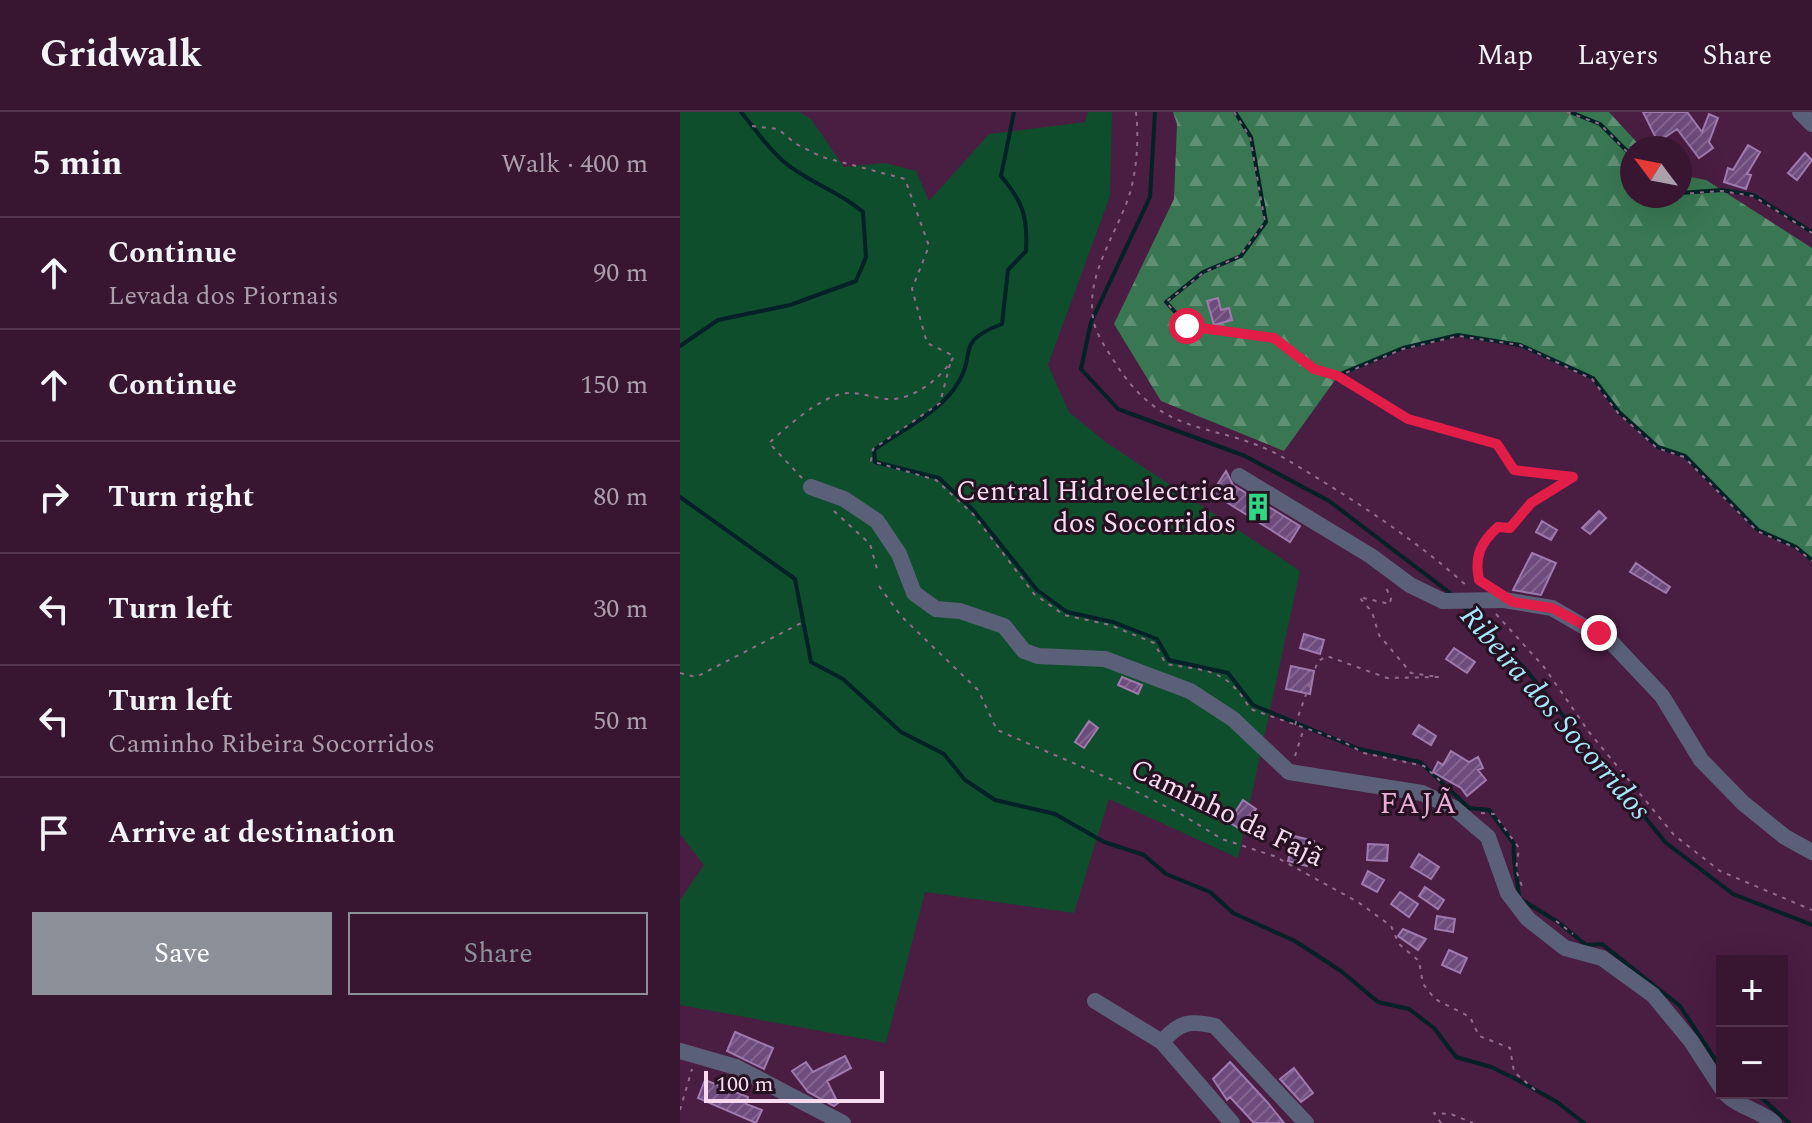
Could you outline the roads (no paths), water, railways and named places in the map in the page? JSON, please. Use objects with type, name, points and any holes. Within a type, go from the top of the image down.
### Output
[{"type":"street","points":[[1800,112],[1812,124]]},
{"type":"street","points":[[1239,476],[1410,585],[1443,601],[1552,608],[1612,643],[1662,696],[1701,760],[1743,803],[1785,837],[1812,852]]},
{"type":"street","points":[[811,487],[844,499],[877,521],[899,554],[914,593],[936,609],[960,611],[1004,626],[1024,651],[1038,656],[1105,659],[1190,691],[1233,719],[1289,772],[1422,793],[1454,808],[1488,837],[1508,893],[1528,919],[1565,948],[1602,958],[1653,995],[1691,1041],[1716,1079]]},
{"type":"street","points":[[1095,1001],[1162,1042],[1232,1123]]},
{"type":"street","points":[[1162,1042],[1177,1025],[1195,1021],[1215,1026],[1306,1123]]},
{"type":"street","points":[[685,1053],[736,1067],[843,1123]]},
{"type":"street","points":[[1731,1099],[1765,1115],[1774,1123]]},
{"type":"waterway","points":[[680,346],[718,320],[790,305],[856,281],[866,257],[863,212],[783,161],[741,112]]},
{"type":"waterway","points":[[1014,112],[1001,176],[1022,210],[1026,251],[1008,270],[1002,324],[977,337],[971,344],[965,367],[954,389],[927,415],[874,450],[875,462],[939,478],[973,510],[1037,590],[1067,612],[1113,622],[1157,639],[1169,660],[1228,673],[1253,705],[1359,749],[1420,762],[1469,808],[1489,810],[1514,844],[1519,898],[1558,922],[1586,945],[1602,944],[1680,1006],[1716,1061]]},
{"type":"waterway","name":"Ribeira dos Socorridos","points":[[1155,112],[1150,197],[1091,322],[1081,369],[1118,409],[1245,456],[1329,501],[1454,596]]},
{"type":"waterway","points":[[1235,112],[1251,137],[1266,222],[1241,256],[1203,272],[1166,302],[1187,325],[1274,337],[1314,368],[1338,375],[1403,348],[1458,335],[1520,345],[1593,378],[1619,412],[1658,447],[1685,456],[1758,530],[1796,547],[1812,560]]},
{"type":"waterway","points":[[1570,112],[1600,124],[1620,144]]},
{"type":"waterway","points":[[1692,192],[1722,190],[1753,195],[1812,232]]},
{"type":"waterway","points":[[680,497],[795,579],[811,662],[843,679],[901,732],[944,754],[965,780],[995,800],[1055,814],[1104,842],[1144,855],[1166,874],[1210,892],[1233,913],[1295,941],[1341,971],[1378,1002],[1409,1009],[1434,1028],[1456,1057],[1491,1067],[1516,1079],[1557,1102],[1584,1123]]},
{"type":"waterway","name":"Ribeira dos Socorridos","points":[[1463,606],[1527,671],[1665,842],[1733,894],[1812,925]]},
{"type":"waterway","points":[[1763,1099],[1789,1123]]},
{"type":"place","name":"Central Hidroelectrica dos Socorridos","points":[[1258,507]]},
{"type":"district","name":"FAJÃ","points":[[1419,804]]}]
